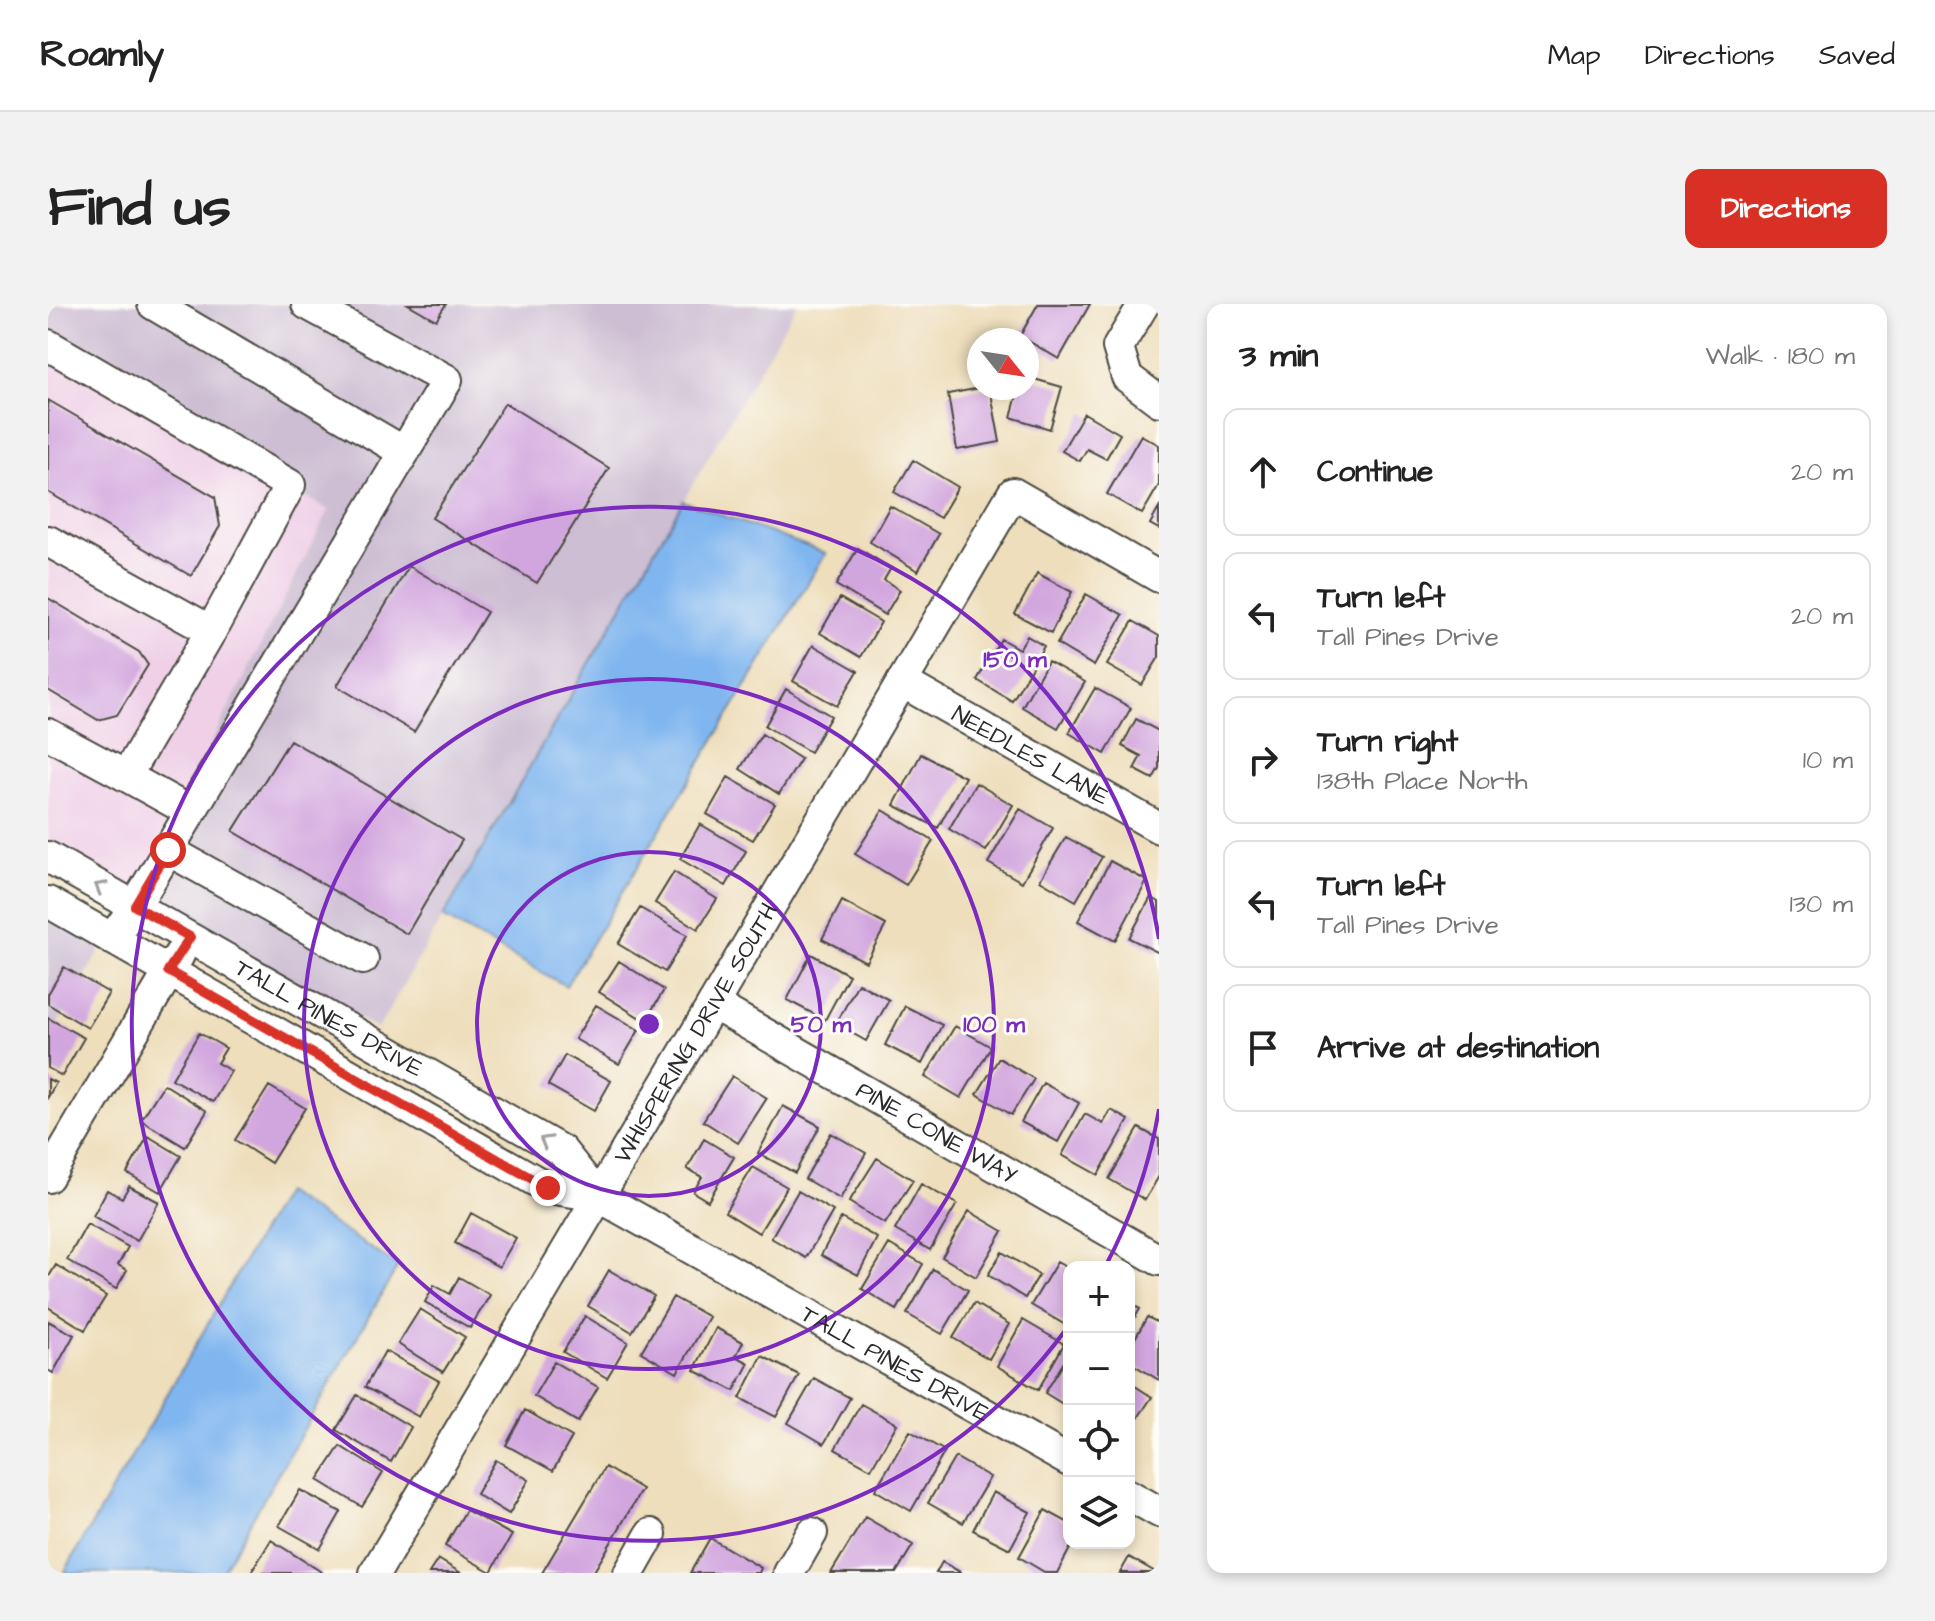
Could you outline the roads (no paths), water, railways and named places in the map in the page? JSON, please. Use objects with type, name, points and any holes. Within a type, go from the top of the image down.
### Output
[{"type":"street","points":[[153,304],[404,452]]},
{"type":"street","points":[[112,939],[135,906],[447,380],[307,304]]},
{"type":"street","points":[[1144,304],[1118,347],[1127,377],[1159,401]]},
{"type":"street","points":[[48,345],[290,485],[211,631],[126,776]]},
{"type":"street","name":"WHISPERING DRIVE SOUTH","points":[[375,1573],[1013,493],[1159,577]]},
{"type":"street","points":[[48,541],[211,631]]},
{"type":"street","name":"NEEDLES LANE","points":[[902,682],[1159,828]]},
{"type":"street","points":[[48,734],[191,812]]},
{"type":"street","points":[[168,850],[363,959]]},
{"type":"street","name":"TALL PINES DRIVE","points":[[48,857],[562,1151],[598,1196]]},
{"type":"street","name":"TALL PINES DRIVE","points":[[48,902],[548,1188],[598,1196],[1063,1458]]},
{"type":"street","points":[[48,1177],[190,937]]},
{"type":"street","name":"PINE CONE WAY","points":[[713,1004],[1159,1260]]},
{"type":"street","points":[[789,1573],[812,1533]]},
{"type":"street","points":[[629,1573],[651,1534]]},
{"type":"water","points":[[683,501],[826,553],[566,986],[443,917]]},
{"type":"water","points":[[284,1192],[398,1266],[221,1573],[64,1573]]}]
